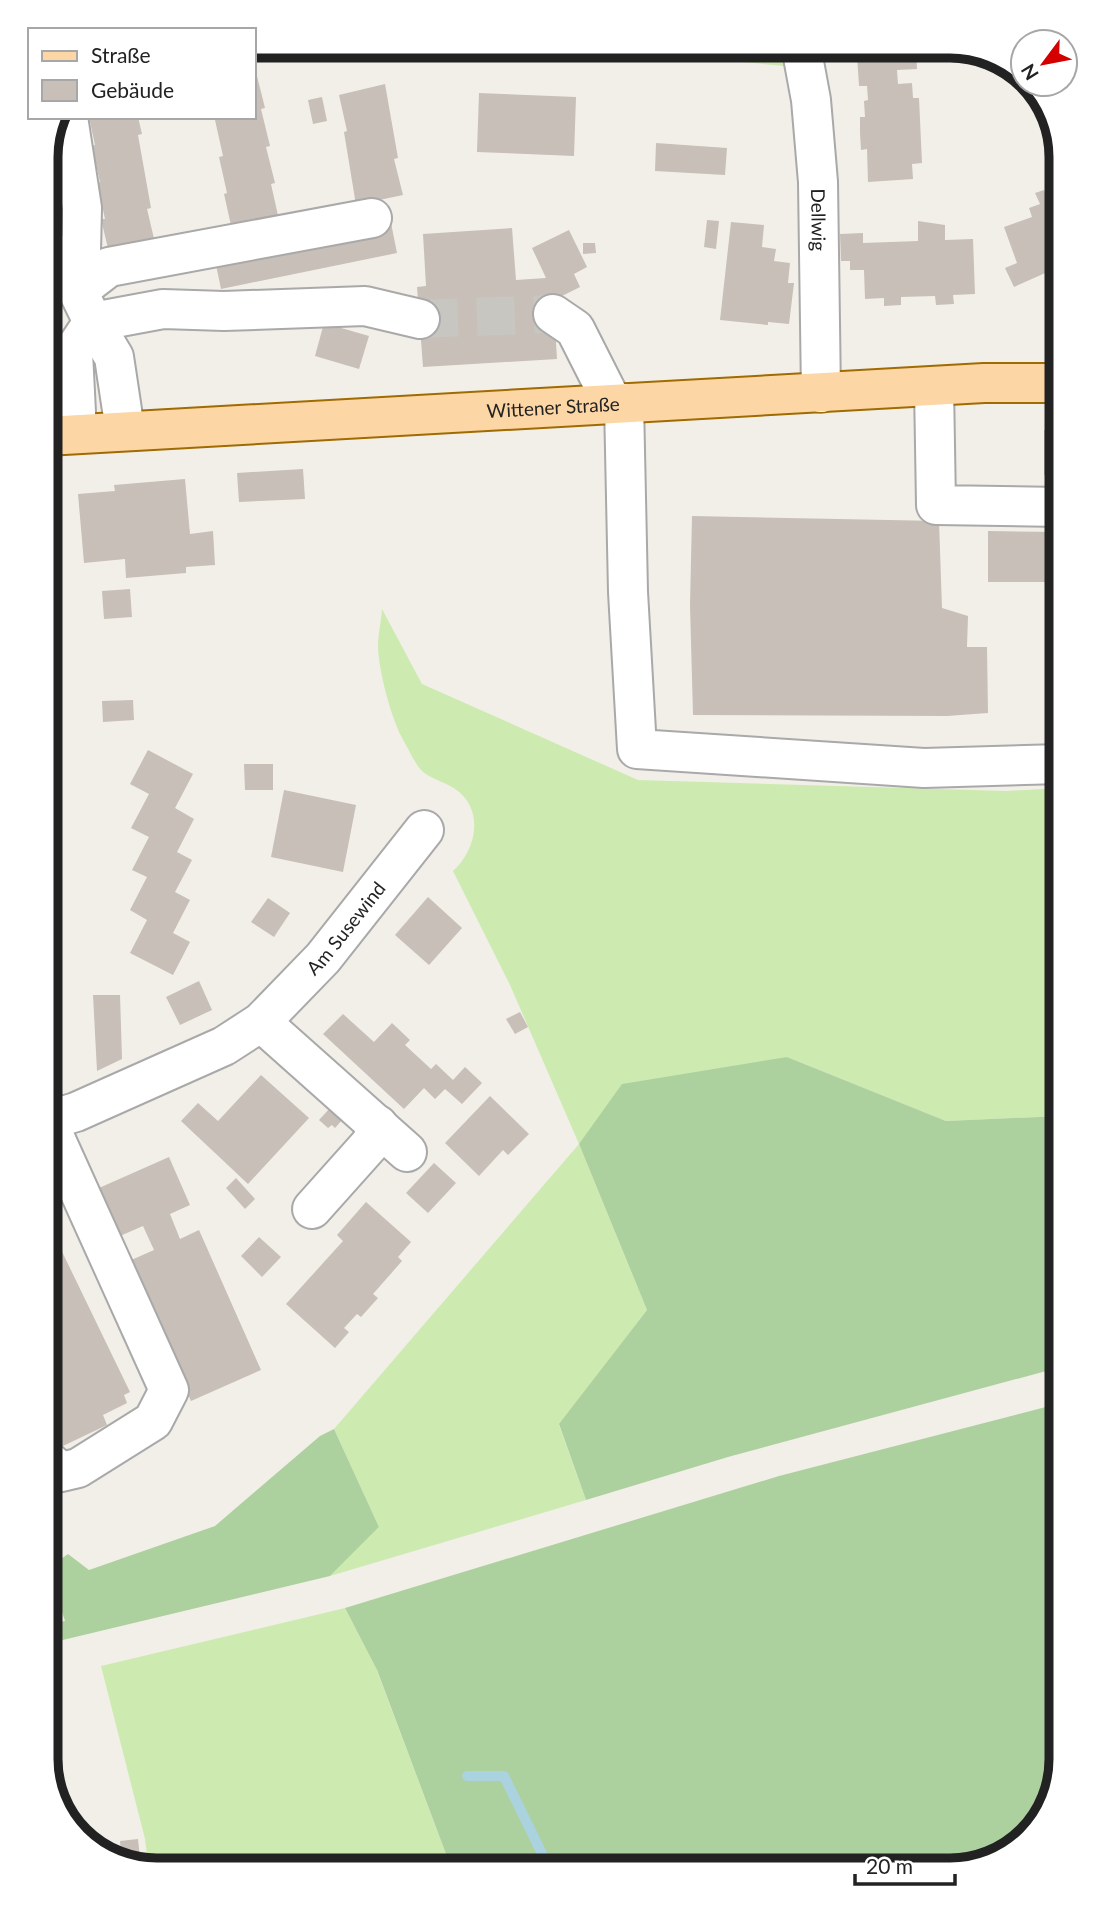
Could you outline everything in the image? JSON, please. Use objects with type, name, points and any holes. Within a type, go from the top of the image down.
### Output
[{"type":"main road","name":"Wittener Straße","points":[[61,435],[933,386],[1049,383]]},
{"type":"street","name":"Dellwig","points":[[803,58],[811,100],[818,182],[821,393]]},
{"type":"street","points":[[61,435],[73,352],[71,282],[81,252],[82,208],[68,119]]},
{"type":"street","points":[[71,282],[109,267],[372,218]]},
{"type":"street","points":[[71,282],[163,309],[224,311],[365,306],[420,332]]},
{"type":"street","points":[[71,282],[114,357],[125,430]]},
{"type":"street","points":[[561,327],[618,403],[638,749],[924,768],[1049,764]]},
{"type":"street","points":[[933,386],[936,505],[1049,507]]},
{"type":"street","name":"Am Susewind","points":[[58,1117],[76,1112],[212,1051],[261,1022],[323,958],[424,830]]},
{"type":"street","points":[[261,1022],[407,1152]]},
{"type":"street","points":[[312,1209],[371,1143],[378,1125]]},
{"type":"street","points":[[58,1147],[169,1390],[153,1421],[78,1468],[61,1472],[58,1469]]},
{"type":"green space","points":[[701,58],[793,58],[794,67]]},
{"type":"green space","points":[[382,609],[422,684],[638,780],[1006,791],[1049,789],[1049,1117],[946,1121],[787,1057],[579,1144],[510,985],[453,871],[461,863],[471,843],[474,832],[472,810],[458,791],[428,775],[412,757],[393,716],[383,680],[378,642]]},
{"type":"green space","points":[[787,1057],[946,1121],[1049,1117],[1049,1370],[728,1457],[586,1500],[559,1424],[647,1310],[579,1144],[622,1084]]},
{"type":"green space","points":[[579,1144],[647,1310],[559,1425],[586,1500],[330,1576],[379,1527],[334,1429]]},
{"type":"green space","points":[[1049,1406],[1049,1759],[1046,1785],[1039,1803],[1025,1824],[994,1848],[976,1855],[950,1858],[448,1858],[377,1670],[345,1608],[779,1476]]},
{"type":"green space","points":[[334,1429],[379,1527],[330,1576],[58,1641],[58,1622],[65,1621],[58,1599],[58,1561],[68,1554],[89,1570],[215,1526],[320,1436]]},
{"type":"green space","points":[[345,1608],[376,1668],[447,1858],[147,1858],[101,1666]]},
{"type":"building","points":[[857,58],[917,58],[917,69],[897,70],[898,84],[912,83],[913,98],[919,98],[922,163],[912,164],[913,179],[868,182],[867,149],[861,150],[860,133],[860,117],[865,117],[864,101],[868,100],[867,86],[859,86]]},
{"type":"building","points":[[256,72],[265,108],[261,109],[270,146],[266,147],[275,183],[271,184],[279,220],[232,230],[219,157],[223,156],[215,120],[256,119]]},
{"type":"building","points":[[385,84],[398,158],[394,159],[403,195],[356,205],[344,132],[347,131],[339,95]]},
{"type":"building","points":[[479,93],[576,97],[574,156],[477,152]]},
{"type":"building","points":[[322,97],[327,121],[313,124],[308,100]]},
{"type":"building","points":[[89,119],[138,119],[142,134],[138,135],[151,208],[147,209],[156,247],[110,257],[101,219],[105,219],[92,146],[95,145]]},
{"type":"building","points":[[656,143],[727,148],[725,175],[655,171]]},
{"type":"building","points":[[1044,190],[1049,201],[1049,271],[1014,287],[1005,268],[1017,263],[1004,227],[1032,217],[1029,208],[1040,204],[1035,193]]},
{"type":"building","points":[[707,220],[719,221],[716,249],[704,247]]},
{"type":"building","points":[[918,221],[945,225],[945,240],[973,239],[975,294],[953,295],[954,304],[936,305],[935,296],[901,297],[901,305],[884,306],[884,298],[865,299],[864,270],[850,270],[850,261],[841,261],[840,234],[863,233],[863,243],[918,241]]},
{"type":"building","points":[[731,222],[764,225],[762,247],[776,249],[774,261],[790,263],[788,283],[794,283],[789,324],[768,322],[768,325],[720,320]]},
{"type":"building","points":[[391,223],[397,253],[221,289],[215,260]]},
{"type":"building","points":[[512,228],[516,280],[546,278],[532,248],[569,230],[587,267],[574,274],[580,287],[556,299],[553,293],[557,359],[423,367],[417,287],[426,286],[423,234]]},
{"type":"building","points":[[583,243],[595,243],[596,253],[583,254]]},
{"type":"building","points":[[324,323],[369,336],[359,369],[315,356]]},
{"type":"building","points":[[1044,430],[1049,430],[1049,475],[1044,475]]},
{"type":"building","points":[[303,469],[305,499],[239,502],[237,473]]},
{"type":"building","points":[[185,479],[190,534],[213,531],[215,565],[186,567],[186,573],[126,578],[125,559],[84,563],[78,494],[115,491],[114,485]]},
{"type":"building","points":[[692,516],[939,521],[942,608],[968,616],[967,647],[987,647],[988,713],[947,716],[693,715],[690,605]]},
{"type":"building","points":[[988,531],[1049,532],[1049,582],[988,582]]},
{"type":"building","points":[[130,589],[132,617],[104,619],[102,591]]},
{"type":"building","points":[[133,700],[134,720],[103,722],[102,701]]},
{"type":"building","points":[[148,750],[193,774],[175,808],[194,819],[177,852],[192,860],[175,892],[190,900],[173,933],[190,942],[173,975],[130,953],[147,920],[130,910],[147,877],[132,870],[149,837],[131,828],[149,794],[130,784]]},
{"type":"building","points":[[244,764],[273,764],[273,790],[245,790]]},
{"type":"building","points":[[284,790],[356,805],[343,872],[271,857]]},
{"type":"building","points":[[428,897],[462,928],[429,965],[395,935]]},
{"type":"building","points":[[268,898],[290,913],[274,937],[251,922]]},
{"type":"building","points":[[199,981],[212,1010],[180,1025],[166,997]]},
{"type":"building","points":[[93,995],[120,995],[122,1059],[97,1071]]},
{"type":"building","points":[[520,1012],[528,1027],[515,1034],[506,1019]]},
{"type":"building","points":[[343,1014],[374,1042],[392,1023],[410,1040],[405,1045],[431,1069],[436,1064],[453,1080],[465,1067],[482,1083],[462,1104],[445,1089],[435,1099],[424,1088],[404,1109],[323,1034]]},
{"type":"building","points":[[261,1075],[309,1118],[248,1184],[181,1121],[198,1103],[218,1121]]},
{"type":"building","points":[[490,1096],[529,1134],[508,1155],[503,1150],[479,1176],[445,1143]]},
{"type":"building","points":[[330,1108],[343,1119],[335,1128],[332,1125],[328,1128],[319,1120]]},
{"type":"building","points":[[169,1157],[190,1205],[170,1214],[180,1239],[199,1230],[261,1370],[191,1401],[129,1261],[154,1250],[143,1226],[120,1236],[99,1188]]},
{"type":"building","points":[[434,1163],[456,1183],[428,1213],[406,1193]]},
{"type":"building","points":[[236,1178],[255,1199],[245,1209],[226,1188]]},
{"type":"building","points":[[366,1202],[411,1242],[398,1257],[402,1261],[373,1294],[378,1298],[361,1317],[357,1314],[344,1328],[349,1332],[335,1348],[286,1304],[343,1241],[337,1235]]},
{"type":"building","points":[[259,1237],[281,1257],[262,1277],[241,1256]]},
{"type":"building","points":[[58,1243],[130,1392],[124,1395],[127,1403],[103,1415],[107,1425],[63,1446],[58,1444]]},
{"type":"building","points":[[138,1839],[140,1856],[121,1851],[120,1841]]},
{"type":"waterway","points":[[467,1776],[504,1776],[544,1858]]},
{"type":"tunnel","points":[[420,319],[553,314]]}]
